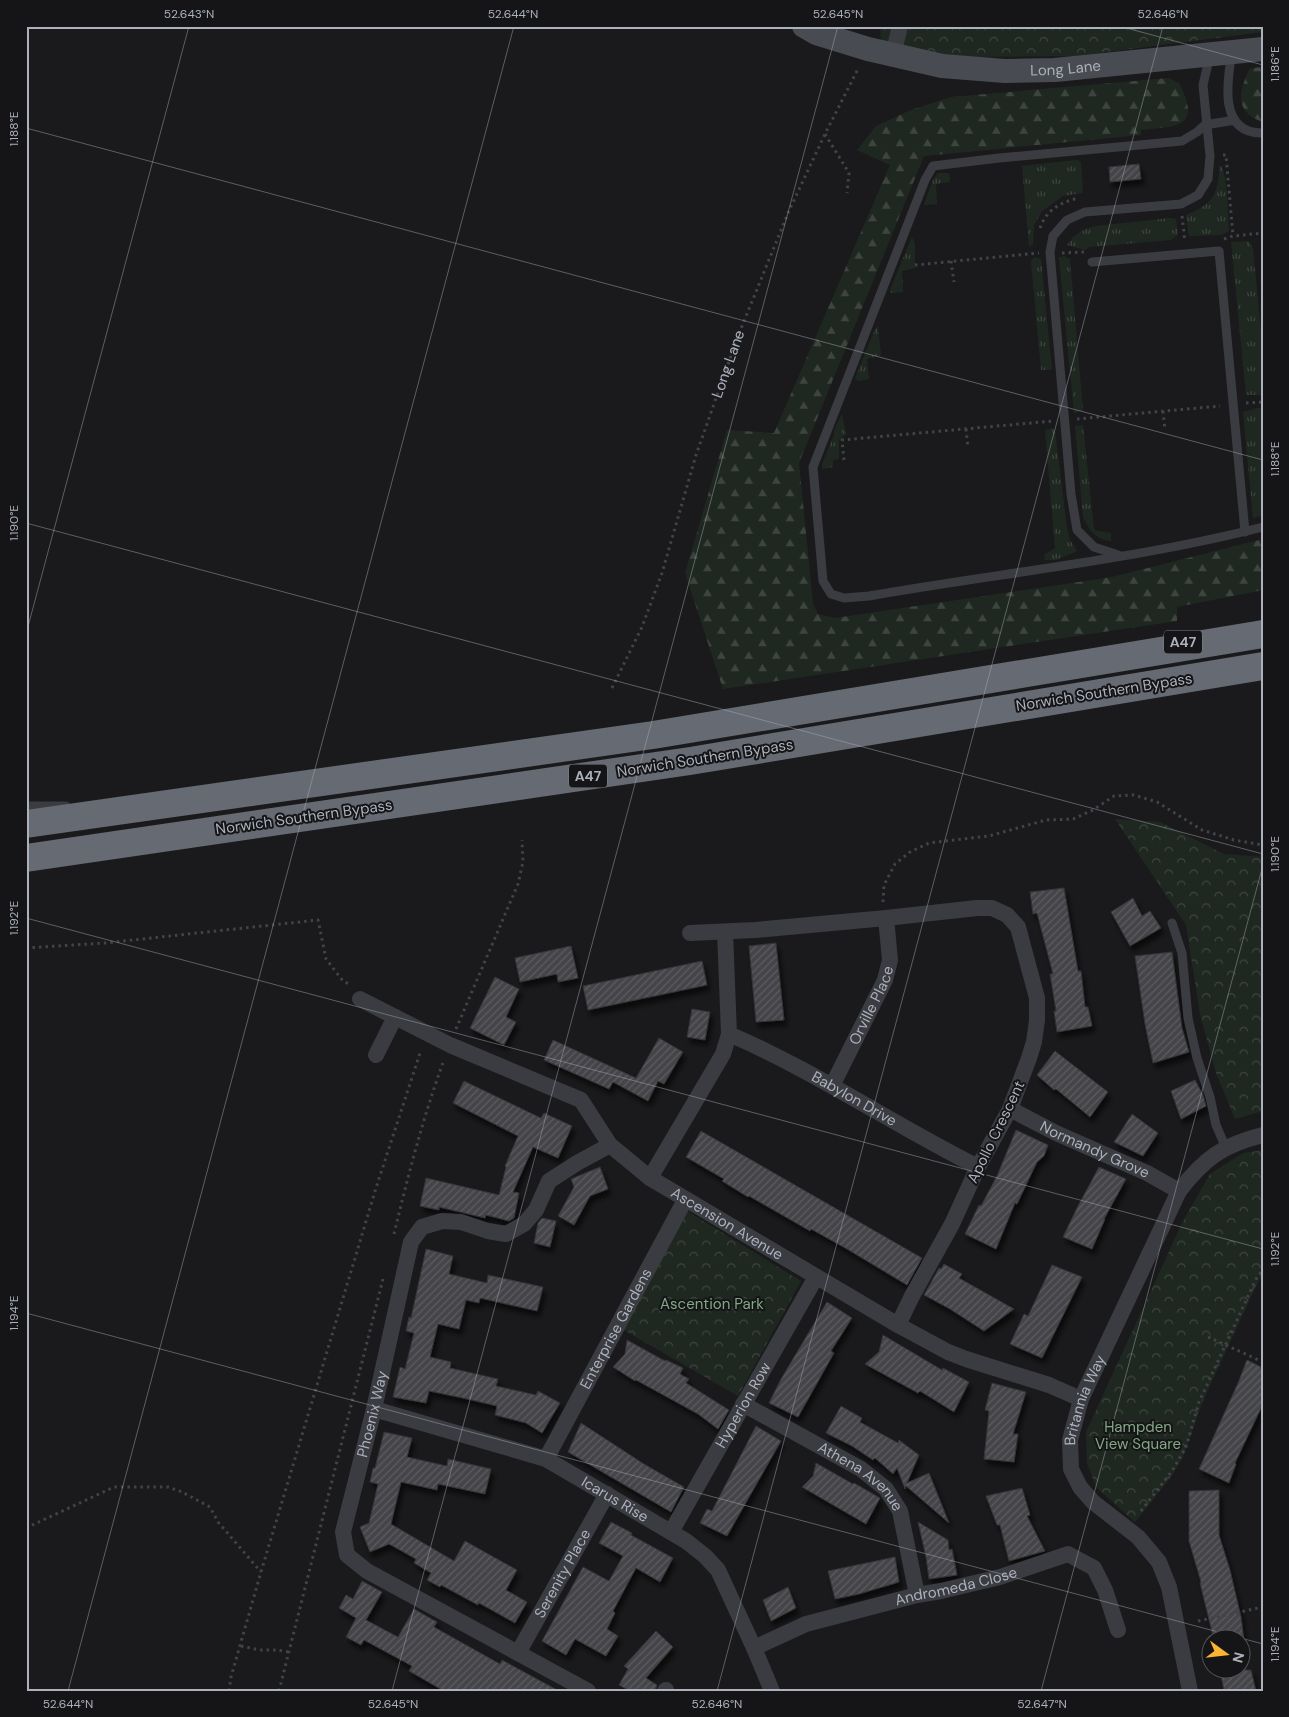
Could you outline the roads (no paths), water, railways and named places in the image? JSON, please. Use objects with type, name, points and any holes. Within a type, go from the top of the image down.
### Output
[{"type":"highway","name":"A47","points":[[1104,659],[1263,624]]},
{"type":"highway","name":"Norwich Southern Bypass","points":[[26,824],[653,735],[1263,634]]},
{"type":"highway","name":"Norwich Southern Bypass","points":[[26,858],[690,761],[1263,666]]},
{"type":"highway","name":"A47","points":[[1147,685],[1263,675]]},
{"type":"street","name":"Long Lane","points":[[804,26],[816,33],[892,55],[942,66],[1005,71],[1055,70],[1263,49]]},
{"type":"street","points":[[892,55],[900,26]]},
{"type":"street","name":"Apollo Crescent","points":[[690,934],[886,918],[977,908],[992,908],[1007,915],[1018,927],[1037,998],[1034,1042],[1010,1109],[978,1167],[952,1224],[898,1325]]},
{"type":"street","name":"Orville Place","points":[[832,1086],[885,980],[890,960],[886,918]]},
{"type":"street","points":[[650,1178],[723,1054],[729,1034],[725,932]]},
{"type":"street","name":"Ascension Avenue","points":[[357,993],[395,1017],[450,1045],[581,1100],[610,1145],[650,1178],[898,1325],[948,1352],[1049,1384],[1081,1399]]},
{"type":"street","points":[[376,1055],[395,1017]]},
{"type":"street","name":"Babylon Drive","points":[[729,1034],[832,1086],[978,1167]]},
{"type":"street","name":"Normandy Grove","points":[[1010,1109],[1056,1133],[1147,1173],[1178,1191]]},
{"type":"street","name":"Britannia Way","points":[[1190,1691],[1169,1587],[1159,1562],[1138,1537],[1093,1502],[1080,1487],[1071,1469],[1070,1440],[1081,1399],[1178,1191],[1210,1157],[1243,1141],[1263,1136]]},
{"type":"street","name":"Phoenix Way","points":[[588,1691],[367,1571],[347,1555],[343,1532],[374,1409],[411,1242],[422,1227],[442,1221],[461,1222],[506,1234],[524,1224],[536,1210],[549,1181],[610,1145]]},
{"type":"street","name":"Enterprise Gardens","points":[[546,1459],[685,1200]]},
{"type":"street","name":"Hyperion Row","points":[[670,1532],[816,1277]]},
{"type":"street","name":"Athena Avenue","points":[[743,1404],[861,1469],[886,1489],[900,1511],[917,1595]]},
{"type":"street","name":"Icarus Rise","points":[[374,1409],[546,1459],[670,1532],[705,1556],[718,1570],[772,1691]]},
{"type":"street","name":"Serenity Place","points":[[518,1653],[607,1494]]},
{"type":"street","name":"Andromeda Close","points":[[754,1648],[806,1624],[917,1595],[1000,1577],[1068,1554],[1094,1568],[1105,1590],[1118,1630]]},
{"type":"lane","points":[[1221,53],[1227,79],[1227,94],[1234,120],[1237,124],[1253,133],[1263,133]]},
{"type":"lane","points":[[1120,556],[1094,547],[1077,530],[1071,494],[1050,252],[1052,236],[1067,220],[1085,212],[1181,204],[1198,195],[1208,179],[1210,156],[1202,85],[1221,53]]},
{"type":"lane","points":[[1234,120],[1205,125],[1198,132],[1182,141],[933,166],[925,180],[813,467],[823,581],[831,594],[844,598],[918,589],[1120,556],[1263,527]]},
{"type":"lane","points":[[1092,262],[1219,250],[1244,532]]},
{"type":"lane","points":[[26,806],[148,806]]},
{"type":"lane","points":[[1172,923],[1182,953],[1188,1018],[1197,1058],[1210,1097],[1216,1125],[1226,1148]]},
{"type":"park label","name":"Ascention Park","points":[[712,1304]]},
{"type":"park label","name":"Hampden View Square","points":[[1138,1436]]}]
